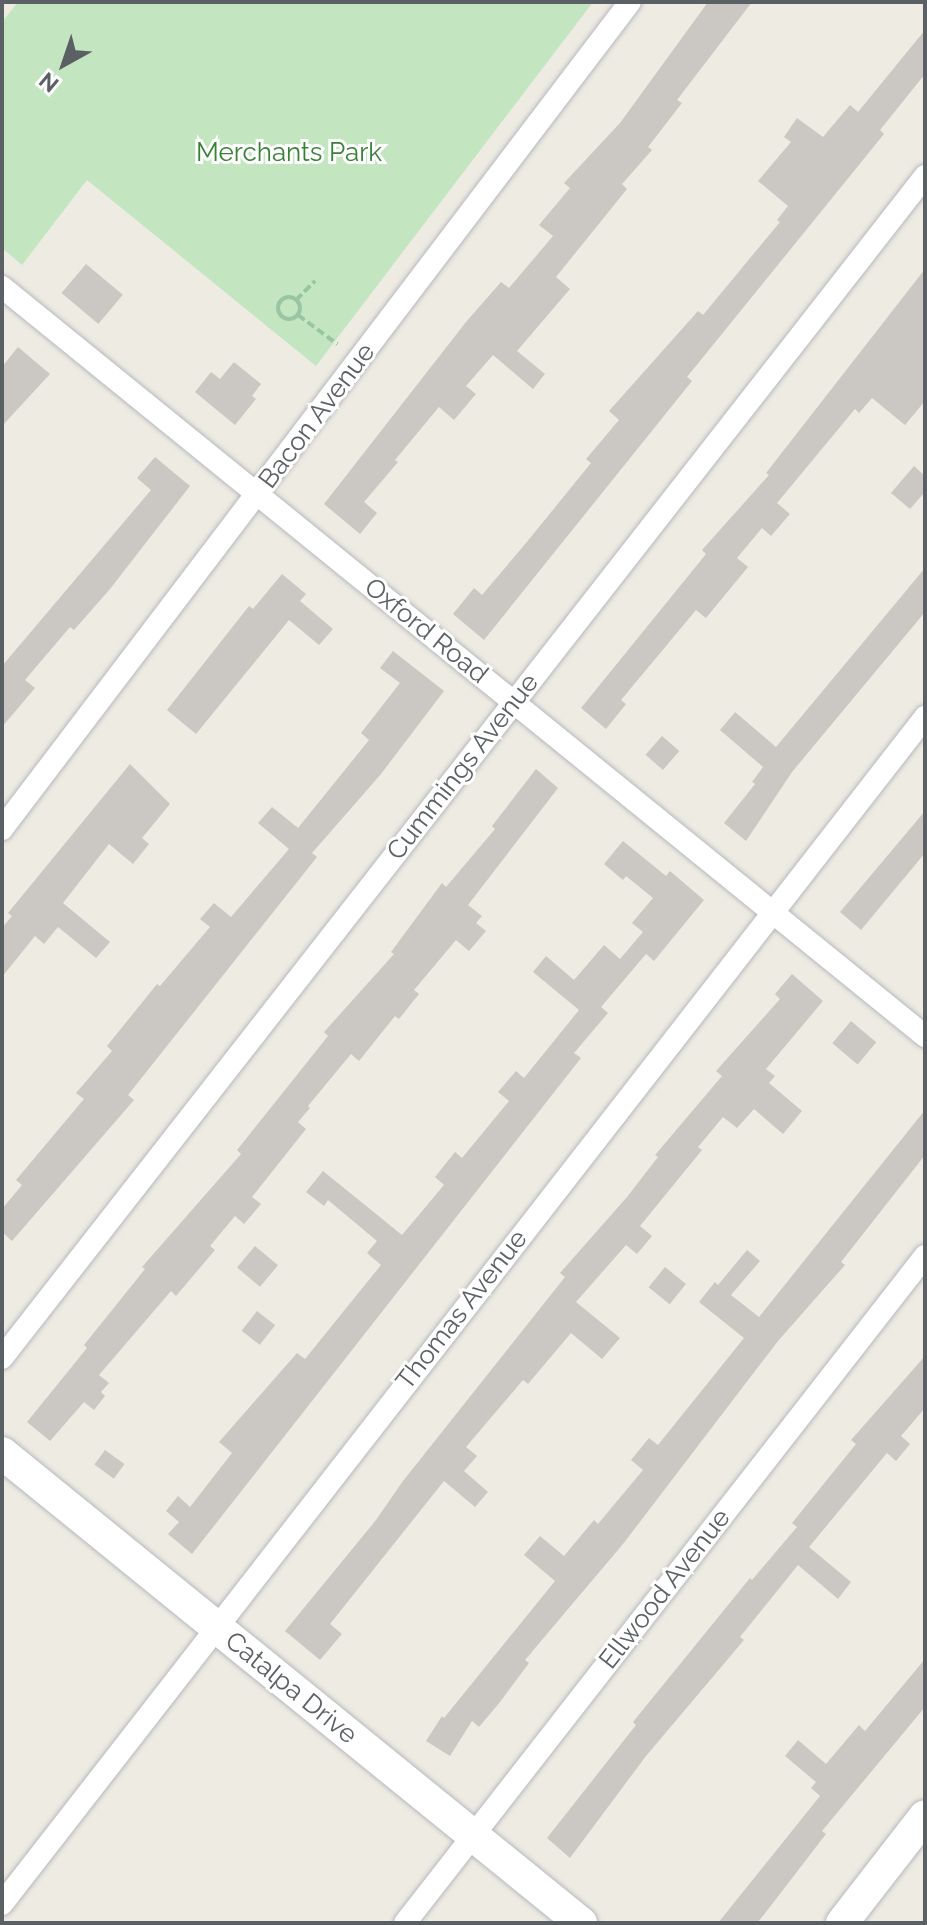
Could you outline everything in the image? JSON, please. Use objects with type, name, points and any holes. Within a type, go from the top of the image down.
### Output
[{"type":"street","name":"Bacon Avenue","points":[[2,829],[630,2]]},
{"type":"street","name":"Cummings Avenue","points":[[2,1358],[925,176]]},
{"type":"street","name":"Oxford Road","points":[[3,290],[925,1036]]},
{"type":"street","name":"Thomas Avenue","points":[[2,1904],[215,1626],[925,717]]},
{"type":"street","name":"Ellwood Avenue","points":[[405,1923],[925,1256]]},
{"type":"street","name":"Catalpa Drive","points":[[2,1453],[581,1923]]},
{"type":"street","points":[[842,1923],[925,1816]]},
{"type":"path","points":[[296,300],[315,281]]},
{"type":"path","points":[[283,298],[300,302],[298,315],[286,319],[279,315],[278,305],[283,298]]},
{"type":"path","points":[[298,315],[337,344]]},
{"type":"green space","name":"Merchants Park","points":[[18,2],[593,2],[316,366],[87,180],[22,265],[2,248],[2,22]]},
{"type":"building","points":[[708,2],[752,2],[677,100],[682,103],[648,147],[652,150],[622,184],[627,189],[556,277],[570,289],[517,351],[545,374],[533,389],[493,355],[466,386],[476,394],[454,420],[439,407],[395,460],[398,462],[364,502],[377,513],[360,534],[324,504],[466,322],[501,282],[509,288],[553,236],[539,225],[570,188],[564,183],[620,123]]},
{"type":"building","points":[[925,30],[925,74],[880,130],[884,134],[687,377],[692,381],[484,640],[453,614],[474,588],[482,595],[526,543],[591,463],[586,459],[619,420],[609,411],[698,311],[703,315],[780,222],[777,220],[788,206],[758,181],[791,142],[784,137],[797,118],[823,137],[850,105],[858,112]]},
{"type":"building","points":[[86,264],[123,295],[98,324],[62,293]]},
{"type":"building","points":[[925,269],[925,401],[905,425],[872,398],[859,413],[855,409],[777,503],[790,514],[771,536],[762,528],[737,558],[748,567],[706,618],[696,610],[621,700],[626,704],[606,729],[581,708],[706,554],[702,550],[769,475],[766,473]]},
{"type":"building","points":[[18,347],[50,374],[2,426],[2,367]]},
{"type":"building","points":[[234,362],[261,384],[252,396],[256,399],[235,425],[195,392],[211,372],[220,379]]},
{"type":"building","points":[[155,457],[190,486],[110,589],[74,630],[70,627],[25,680],[35,688],[2,727],[2,666],[151,490],[137,478]]},
{"type":"building","points":[[914,466],[925,476],[925,492],[910,509],[891,493]]},
{"type":"building","points":[[925,568],[925,612],[792,772],[746,841],[724,823],[755,784],[752,782],[763,767],[720,730],[735,712],[776,747]]},
{"type":"building","points":[[282,574],[306,594],[300,601],[333,629],[319,645],[289,620],[196,734],[167,710],[249,606],[253,609]]},
{"type":"building","points":[[393,651],[444,691],[381,774],[312,853],[317,857],[128,1095],[134,1100],[12,1241],[2,1232],[2,1209],[22,1185],[16,1180],[84,1099],[76,1093],[112,1051],[107,1046],[157,984],[160,986],[210,927],[200,919],[214,903],[231,917],[289,849],[258,823],[272,807],[298,828],[369,740],[361,733],[400,683],[380,668]]},
{"type":"building","points":[[662,736],[679,751],[663,770],[646,755]]},
{"type":"building","points":[[130,764],[170,804],[142,838],[149,844],[133,864],[109,844],[63,903],[110,942],[96,958],[58,927],[44,944],[35,936],[2,977],[2,928],[12,916],[8,913]]},
{"type":"building","points":[[536,769],[558,788],[468,905],[482,916],[476,923],[486,931],[469,951],[456,940],[414,990],[419,994],[399,1019],[395,1016],[359,1061],[351,1054],[308,1106],[310,1108],[298,1122],[306,1129],[252,1197],[261,1204],[244,1224],[235,1216],[210,1246],[215,1250],[176,1296],[171,1291],[99,1375],[109,1383],[101,1392],[105,1396],[94,1410],[84,1402],[50,1441],[27,1422],[87,1348],[84,1345],[145,1269],[142,1267],[241,1154],[237,1150],[328,1036],[324,1032],[394,954],[391,952],[442,883],[446,887],[495,829],[492,826]]},
{"type":"building","points":[[925,811],[925,853],[861,930],[840,912]]},
{"type":"building","points":[[623,841],[666,876],[670,871],[704,900],[654,961],[646,954],[601,1007],[608,1013],[574,1053],[581,1058],[192,1554],[168,1534],[179,1522],[166,1511],[178,1496],[190,1507],[232,1453],[219,1442],[297,1353],[305,1359],[381,1265],[367,1253],[377,1241],[328,1200],[324,1206],[306,1192],[323,1171],[402,1235],[444,1185],[435,1177],[455,1152],[462,1158],[509,1101],[498,1092],[516,1071],[524,1078],[579,1010],[533,972],[546,956],[574,980],[604,945],[620,959],[643,932],[632,923],[653,898],[626,876],[623,880],[604,864]]},
{"type":"building","points":[[792,974],[823,1001],[766,1069],[775,1076],[769,1083],[802,1111],[783,1134],[754,1109],[737,1128],[723,1117],[698,1147],[702,1150],[640,1226],[652,1236],[637,1254],[626,1245],[576,1302],[620,1338],[602,1359],[571,1333],[528,1384],[523,1380],[466,1447],[477,1456],[464,1471],[488,1492],[475,1507],[444,1481],[330,1624],[342,1634],[320,1660],[285,1631],[376,1520],[403,1481],[565,1277],[560,1273],[627,1197],[658,1157],[655,1155],[722,1076],[716,1071],[780,999],[775,994]]},
{"type":"building","points":[[851,1021],[876,1042],[858,1064],[832,1043]]},
{"type":"building","points":[[925,1110],[925,1155],[841,1262],[845,1265],[778,1341],[623,1544],[525,1660],[529,1663],[500,1702],[479,1727],[472,1721],[450,1756],[426,1741],[442,1716],[444,1718],[555,1581],[524,1555],[540,1536],[564,1556],[594,1520],[598,1524],[643,1470],[631,1460],[649,1438],[658,1445],[744,1338],[699,1302],[715,1282],[718,1285],[747,1250],[760,1261],[731,1295],[759,1317]]},
{"type":"building","points":[[255,1246],[278,1265],[260,1287],[237,1267]]},
{"type":"building","points":[[665,1267],[686,1284],[670,1304],[649,1287]]},
{"type":"building","points":[[257,1311],[275,1325],[260,1345],[242,1331]]},
{"type":"building","points":[[925,1356],[925,1408],[901,1436],[910,1444],[896,1461],[887,1453],[809,1547],[851,1582],[838,1599],[798,1565],[740,1637],[744,1640],[646,1756],[570,1858],[547,1838],[636,1725],[633,1722],[750,1578],[752,1580],[797,1527],[792,1523],[856,1444],[851,1440]]},
{"type":"building","points":[[105,1450],[124,1464],[114,1479],[94,1465]]},
{"type":"building","points":[[925,1659],[925,1707],[822,1831],[826,1834],[766,1912],[757,1923],[718,1923],[820,1796],[811,1788],[816,1782],[785,1756],[798,1740],[826,1764],[859,1725],[865,1731]]}]
